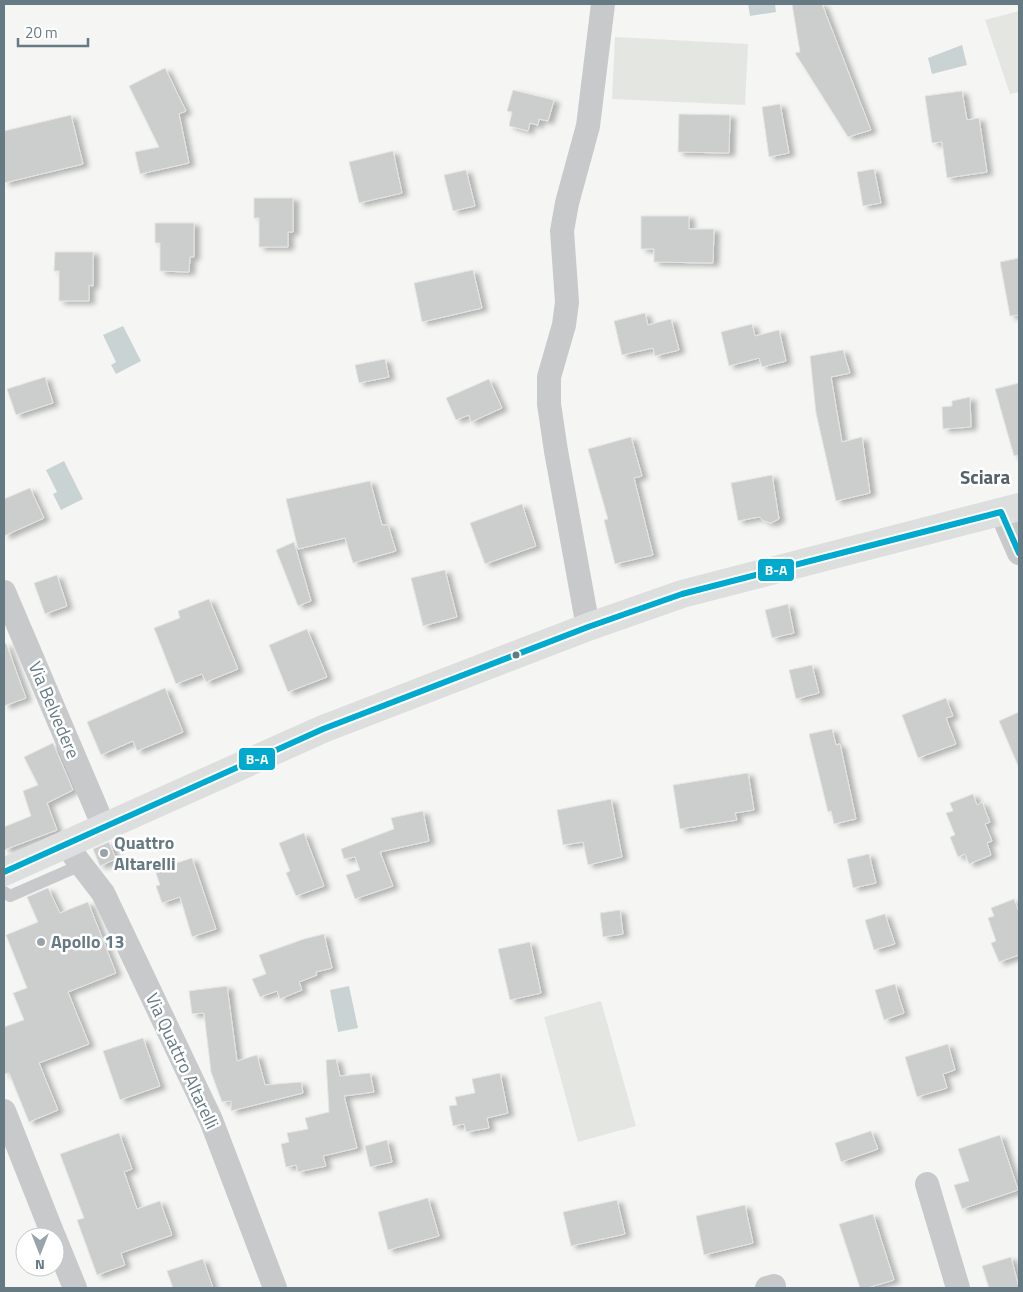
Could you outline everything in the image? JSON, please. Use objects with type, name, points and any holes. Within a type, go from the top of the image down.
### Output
[{"type":"main road","points":[[4,872],[74,855],[104,826],[324,729],[588,627],[682,594],[1010,510]]},
{"type":"street","points":[[588,627],[556,451],[549,404],[549,377],[564,325],[567,302],[562,231],[567,204],[588,126],[603,4]]},
{"type":"street","points":[[1010,510],[1019,553]]},
{"type":"street","name":"Via Belvedere","points":[[4,592],[104,826]]},
{"type":"street","name":"Via Quattro Altarelli","points":[[74,855],[103,893],[211,1120],[275,1288]]},
{"type":"street","points":[[4,1111],[51,1227]]},
{"type":"street","points":[[927,1184],[958,1288]]},
{"type":"street","points":[[65,1263],[75,1288]]},
{"type":"lane","points":[[4,892],[10,896],[74,855]]},
{"type":"shaded area","points":[[748,4],[775,4],[776,12],[750,16]]},
{"type":"shaded area","points":[[1019,11],[1019,92],[1010,94],[985,20]]},
{"type":"shaded area","points":[[615,37],[748,44],[745,105],[612,99]]},
{"type":"shaded area","points":[[962,45],[967,65],[932,74],[928,58]]},
{"type":"shaded area","points":[[123,326],[141,361],[116,374],[111,365],[116,362],[103,335]]},
{"type":"shaded area","points":[[64,461],[83,499],[61,510],[53,494],[57,492],[46,470]]},
{"type":"shaded area","points":[[349,986],[358,1028],[338,1032],[330,990]]},
{"type":"shaded area","points":[[601,1001],[636,1126],[578,1142],[544,1017]]},
{"type":"building","points":[[792,4],[822,4],[871,130],[848,137],[795,53],[800,52]]},
{"type":"building","points":[[165,68],[186,111],[179,114],[189,163],[140,174],[135,152],[159,147],[129,86]]},
{"type":"building","points":[[513,90],[554,100],[548,121],[539,119],[538,125],[530,123],[528,131],[509,126],[512,112],[507,111]]},
{"type":"building","points":[[962,91],[967,120],[979,118],[987,172],[947,178],[942,142],[932,143],[925,96]]},
{"type":"building","points":[[780,104],[789,153],[769,157],[762,107]]},
{"type":"building","points":[[679,114],[730,115],[729,153],[678,152]]},
{"type":"building","points":[[71,115],[83,164],[4,183],[4,131]]},
{"type":"building","points":[[393,151],[402,193],[359,203],[349,162]]},
{"type":"building","points":[[874,169],[881,203],[863,206],[857,172]]},
{"type":"building","points":[[466,170],[475,206],[453,211],[444,175]]},
{"type":"building","points":[[254,198],[293,198],[293,232],[288,232],[288,247],[259,247],[259,218],[254,218]]},
{"type":"building","points":[[641,216],[689,216],[689,229],[714,229],[713,263],[654,262],[654,249],[641,249]]},
{"type":"building","points":[[155,223],[194,223],[194,257],[190,257],[189,272],[160,271],[160,243],[155,243]]},
{"type":"building","points":[[55,252],[93,252],[93,286],[89,285],[89,301],[59,301],[59,271],[54,271]]},
{"type":"building","points":[[1019,258],[1019,315],[1010,316],[1000,262]]},
{"type":"building","points":[[473,270],[482,308],[422,322],[414,283]]},
{"type":"building","points":[[645,313],[648,325],[671,319],[679,350],[655,356],[653,348],[622,355],[614,321]]},
{"type":"building","points":[[752,324],[755,336],[779,330],[786,361],[762,367],[759,358],[729,366],[721,332]]},
{"type":"building","points":[[843,350],[850,373],[831,377],[842,442],[862,437],[870,493],[836,501],[816,413],[810,356]]},
{"type":"building","points":[[385,359],[389,377],[359,383],[355,365]]},
{"type":"building","points":[[45,377],[53,403],[16,415],[7,389]]},
{"type":"building","points":[[489,379],[502,408],[471,422],[469,415],[456,420],[446,398]]},
{"type":"building","points":[[1019,383],[1019,455],[1014,456],[995,389]]},
{"type":"building","points":[[970,397],[971,427],[943,429],[942,407],[952,406],[952,401]]},
{"type":"building","points":[[631,437],[642,476],[634,478],[653,555],[615,564],[604,520],[608,519],[588,449]]},
{"type":"building","points":[[772,475],[779,519],[771,523],[759,517],[738,521],[731,483]]},
{"type":"building","points":[[370,481],[382,525],[388,525],[396,551],[353,563],[345,538],[298,549],[286,499]]},
{"type":"building","points":[[30,488],[44,518],[4,536],[4,499]]},
{"type":"building","points":[[522,504],[536,546],[485,564],[470,523]]},
{"type":"building","points":[[294,542],[311,601],[298,606],[276,550]]},
{"type":"building","points":[[445,570],[457,617],[423,626],[411,578]]},
{"type":"building","points":[[57,575],[67,606],[45,614],[34,583]]},
{"type":"building","points":[[209,599],[238,669],[206,682],[202,674],[176,684],[154,628],[180,618],[178,611]]},
{"type":"building","points":[[788,604],[794,633],[772,638],[765,610]]},
{"type":"building","points":[[307,629],[327,677],[288,692],[269,645]]},
{"type":"building","points":[[6,643],[26,698],[4,706],[4,644]]},
{"type":"building","points":[[812,665],[819,693],[796,699],[789,670]]},
{"type":"building","points":[[165,688],[183,732],[137,751],[133,741],[101,755],[87,722]]},
{"type":"building","points":[[946,698],[953,716],[946,718],[956,744],[918,758],[902,715]]},
{"type":"building","points":[[1019,712],[1019,768],[999,721]]},
{"type":"building","points":[[832,729],[836,745],[840,744],[856,819],[834,824],[831,811],[828,812],[809,734]]},
{"type":"building","points":[[53,743],[73,790],[47,803],[57,830],[4,850],[4,827],[31,816],[23,791],[38,785],[24,757]]},
{"type":"building","points":[[748,773],[754,810],[735,813],[737,820],[680,829],[673,785]]},
{"type":"building","points":[[973,794],[977,805],[982,802],[990,822],[985,824],[992,841],[987,843],[991,855],[969,864],[965,854],[958,857],[950,837],[955,835],[946,813],[953,811],[950,803]]},
{"type":"building","points":[[611,799],[622,857],[588,865],[583,842],[563,845],[557,810]]},
{"type":"building","points":[[423,811],[429,841],[380,852],[393,886],[355,899],[346,875],[360,870],[355,857],[344,859],[341,849],[394,829],[391,818]]},
{"type":"building","points":[[304,833],[324,886],[296,896],[286,873],[290,871],[279,843]]},
{"type":"building","name":"Quattro Altarelli","points":[[109,842],[116,859],[100,866],[93,849]]},
{"type":"building","points":[[869,854],[876,883],[853,888],[847,859]]},
{"type":"building","points":[[192,858],[216,929],[192,937],[180,897],[162,903],[156,886],[160,885],[155,870]]},
{"type":"building","points":[[48,888],[60,913],[88,902],[116,973],[68,992],[89,1044],[39,1063],[58,1110],[29,1122],[9,1073],[4,1074],[4,1027],[24,1020],[13,993],[27,988],[6,935],[38,922],[27,897]]},
{"type":"building","points":[[1014,899],[1019,912],[1019,955],[999,962],[991,943],[996,941],[988,918],[994,916],[991,908]]},
{"type":"building","points":[[620,910],[623,934],[603,937],[600,913]]},
{"type":"building","points":[[885,914],[895,944],[874,950],[865,920]]},
{"type":"building","points":[[324,934],[332,968],[316,972],[317,975],[299,982],[302,990],[280,999],[277,991],[260,997],[252,979],[266,974],[259,955]]},
{"type":"building","points":[[530,942],[541,993],[510,1000],[498,949]]},
{"type":"building","points":[[895,984],[904,1013],[884,1020],[875,990]]},
{"type":"building","points":[[227,986],[237,1061],[257,1055],[265,1085],[301,1082],[303,1093],[231,1111],[231,1101],[222,1102],[211,1072],[204,1013],[192,1014],[189,991]]},
{"type":"building","points":[[143,1038],[160,1086],[120,1100],[103,1051]]},
{"type":"building","points":[[948,1044],[955,1070],[943,1074],[947,1088],[917,1097],[905,1057]]},
{"type":"building","points":[[336,1059],[340,1076],[370,1073],[374,1092],[344,1096],[357,1148],[323,1156],[326,1166],[298,1172],[296,1165],[286,1167],[281,1144],[289,1142],[287,1133],[308,1129],[305,1118],[329,1112],[326,1060]]},
{"type":"building","points":[[500,1073],[508,1113],[487,1118],[489,1128],[466,1132],[464,1124],[453,1126],[449,1106],[457,1105],[455,1097],[475,1093],[472,1079]]},
{"type":"building","points":[[871,1131],[878,1149],[841,1162],[835,1143]]},
{"type":"building","points":[[119,1133],[132,1169],[124,1172],[137,1209],[160,1201],[172,1235],[121,1253],[125,1265],[97,1275],[77,1220],[84,1218],[60,1154]]},
{"type":"building","points":[[1000,1135],[1018,1190],[962,1209],[954,1185],[969,1181],[958,1149]]},
{"type":"building","points":[[387,1140],[392,1162],[370,1167],[365,1146]]},
{"type":"building","points":[[428,1198],[439,1236],[388,1250],[378,1212]]},
{"type":"building","points":[[617,1200],[625,1234],[571,1246],[563,1212]]},
{"type":"building","points":[[745,1205],[753,1243],[704,1255],[696,1216]]},
{"type":"building","points":[[873,1214],[894,1280],[867,1288],[860,1288],[839,1224]]},
{"type":"building","points":[[1011,1257],[1019,1288],[989,1288],[982,1266]]},
{"type":"building","points":[[203,1259],[213,1288],[173,1288],[167,1271]]},
{"type":"transit line","name":"B-A","points":[[4,872],[323,729],[588,627],[682,594],[1001,512],[1019,553]]},
{"type":"place","name":"Quattro Altarelli","points":[[104,853]]},
{"type":"place","name":"Apollo 13","points":[[41,942]]},
{"type":"district","name":"Sciara","points":[[985,477]]}]
